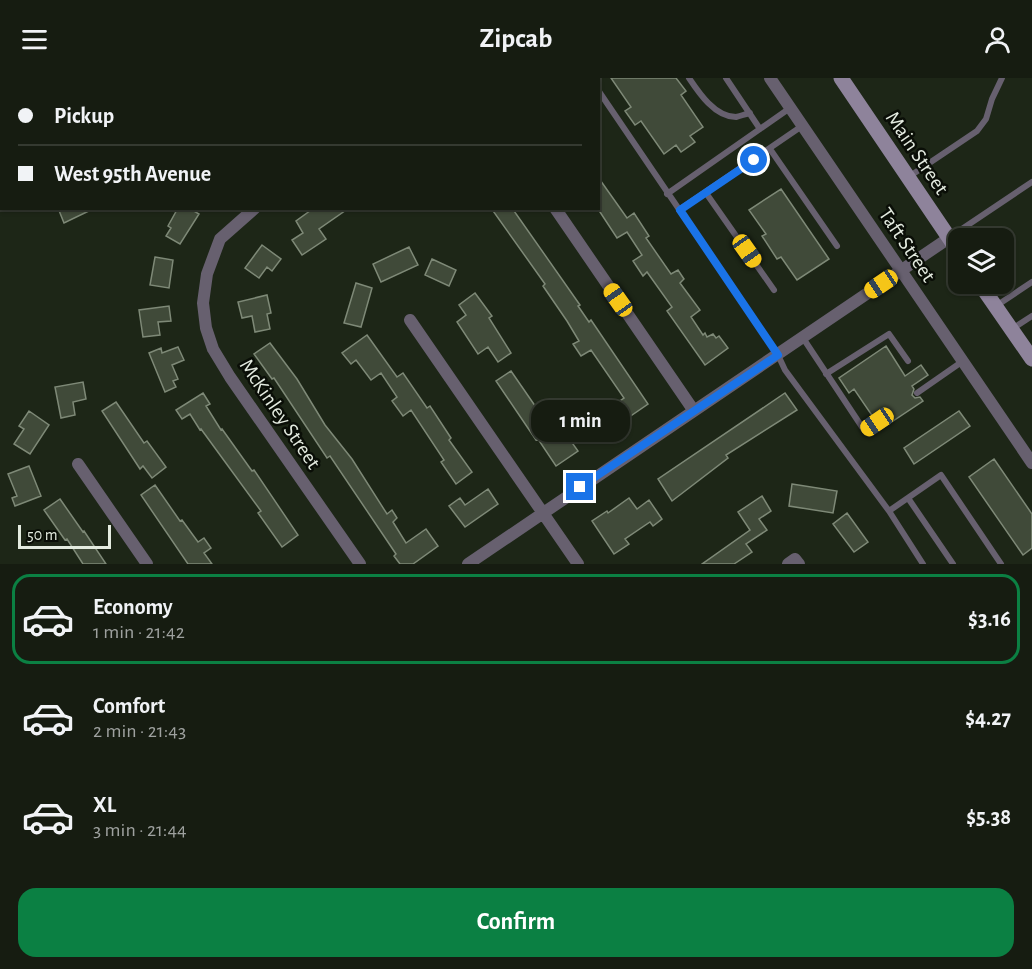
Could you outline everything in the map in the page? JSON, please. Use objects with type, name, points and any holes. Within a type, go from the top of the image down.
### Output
[{"type":"main road","name":"Main Street","points":[[841,78],[948,237]]},
{"type":"main road","points":[[987,294],[1032,359]]},
{"type":"street","name":"Taft Street","points":[[770,78],[1032,464]]},
{"type":"street","name":"McKinley Street","points":[[253,210],[220,239],[207,274],[203,303],[206,328],[213,350],[360,564]]},
{"type":"street","points":[[556,210],[694,411]]},
{"type":"street","points":[[468,564],[948,239]]},
{"type":"street","points":[[410,320],[578,564]]},
{"type":"street","points":[[78,464],[147,564]]},
{"type":"lane","points":[[689,78],[707,102],[720,111],[734,117],[750,113]]},
{"type":"lane","points":[[726,78],[760,129]]},
{"type":"lane","points":[[908,177],[977,130],[986,118],[1002,78]]},
{"type":"lane","points":[[600,93],[778,355],[785,370],[889,511],[923,564]]},
{"type":"lane","points":[[668,194],[791,108]]},
{"type":"lane","points":[[680,210],[803,126]]},
{"type":"lane","points":[[770,149],[837,246]]},
{"type":"lane","points":[[964,228],[1032,182]]},
{"type":"lane","points":[[706,193],[774,290]]},
{"type":"lane","points":[[996,306],[1032,282]]},
{"type":"lane","points":[[1012,330],[1032,316]]},
{"type":"lane","points":[[826,374],[890,334],[908,361]]},
{"type":"lane","points":[[803,338],[864,430],[877,422]]},
{"type":"lane","points":[[917,393],[963,361]]},
{"type":"lane","points":[[889,511],[941,475],[1001,564]]},
{"type":"lane","points":[[908,498],[952,564]]},
{"type":"building","points":[[611,78],[676,78],[686,91],[681,95],[703,127],[690,136],[695,142],[681,152],[676,145],[664,154],[641,121],[635,125],[625,111],[631,107]]},
{"type":"building","points":[[600,180],[627,218],[634,213],[649,236],[646,238],[671,274],[678,270],[684,279],[680,283],[700,310],[691,317],[703,335],[705,333],[707,337],[713,334],[716,338],[719,336],[728,348],[705,365],[667,311],[672,307],[647,272],[643,276],[633,261],[642,255],[627,232],[617,238],[599,210]]},
{"type":"building","points":[[781,189],[829,259],[797,280],[781,257],[777,259],[762,236],[766,234],[749,210]]},
{"type":"building","points":[[59,210],[91,210],[64,223]]},
{"type":"building","points":[[177,210],[192,210],[199,214],[180,244],[166,236],[171,228],[168,226]]},
{"type":"building","points":[[311,210],[346,210],[319,229],[326,239],[302,255],[292,240],[303,233],[296,221]]},
{"type":"building","points":[[492,210],[513,210],[648,404],[616,426],[605,411],[624,398],[591,350],[581,356],[573,344],[579,341],[543,286],[545,284]]},
{"type":"building","points":[[262,245],[281,259],[272,271],[267,267],[259,278],[245,268]]},
{"type":"building","points":[[409,247],[418,265],[381,282],[373,264]]},
{"type":"building","points":[[155,257],[173,260],[169,288],[150,285]]},
{"type":"building","points":[[432,259],[456,270],[449,286],[425,275]]},
{"type":"building","points":[[356,283],[372,288],[361,327],[344,323]]},
{"type":"building","points":[[475,293],[492,316],[489,318],[511,353],[498,362],[488,347],[478,354],[457,322],[466,315],[459,305]]},
{"type":"building","points":[[267,295],[271,313],[267,314],[270,329],[255,332],[252,316],[242,318],[238,302]]},
{"type":"building","points":[[169,306],[171,321],[158,322],[160,335],[143,337],[139,310]]},
{"type":"building","points":[[367,335],[397,377],[403,373],[427,408],[430,406],[451,438],[449,440],[472,472],[456,484],[441,462],[444,460],[411,410],[403,416],[392,401],[397,397],[381,373],[371,380],[356,360],[351,364],[342,353]]},
{"type":"building","points":[[270,343],[297,379],[325,425],[352,459],[387,514],[392,510],[397,518],[393,522],[406,543],[426,529],[438,546],[413,564],[400,564],[394,556],[396,554],[330,456],[327,458],[274,378],[272,379],[254,354]]},
{"type":"building","points":[[886,346],[905,376],[921,365],[928,375],[912,386],[914,389],[912,395],[915,398],[920,397],[923,401],[881,429],[879,426],[882,423],[881,418],[873,417],[854,389],[849,393],[839,378]]},
{"type":"building","points":[[178,347],[184,360],[172,365],[178,379],[173,381],[176,387],[165,392],[149,353],[161,348],[162,353]]},
{"type":"building","points":[[511,371],[560,442],[568,437],[578,451],[556,466],[496,381]]},
{"type":"building","points":[[83,382],[86,399],[73,402],[75,415],[61,418],[55,387]]},
{"type":"building","points":[[203,393],[210,404],[206,406],[221,430],[252,471],[254,470],[298,535],[282,547],[258,513],[261,511],[190,414],[182,419],[176,410]]},
{"type":"building","points":[[785,393],[797,410],[726,455],[728,458],[672,501],[658,479]]},
{"type":"building","points":[[116,402],[144,443],[147,441],[166,467],[152,478],[143,466],[140,469],[102,411]]},
{"type":"building","points":[[29,411],[49,425],[30,454],[14,444],[24,429],[19,426]]},
{"type":"building","points":[[959,411],[970,426],[914,464],[904,448]]},
{"type":"building","points":[[994,459],[1032,514],[1032,548],[1023,555],[969,477]]},
{"type":"building","points":[[29,466],[41,496],[15,506],[12,498],[17,496],[8,474]]},
{"type":"building","points":[[792,484],[837,491],[833,513],[789,506]]},
{"type":"building","points":[[155,485],[198,542],[204,538],[211,548],[204,553],[212,564],[188,564],[141,495]]},
{"type":"building","points":[[488,489],[498,504],[465,527],[449,506],[460,498],[465,505]]},
{"type":"building","points":[[762,496],[771,511],[759,519],[767,530],[746,544],[752,552],[734,564],[702,564],[750,530],[738,512]]},
{"type":"building","points":[[629,498],[637,509],[649,500],[662,519],[653,526],[650,522],[625,539],[629,544],[614,554],[592,521]]},
{"type":"building","points":[[60,499],[106,564],[83,564],[67,539],[65,540],[44,510]]},
{"type":"building","points":[[847,513],[868,542],[854,552],[833,524]]},
{"type":"route","points":[[580,487],[778,355],[680,210],[754,160]]}]
